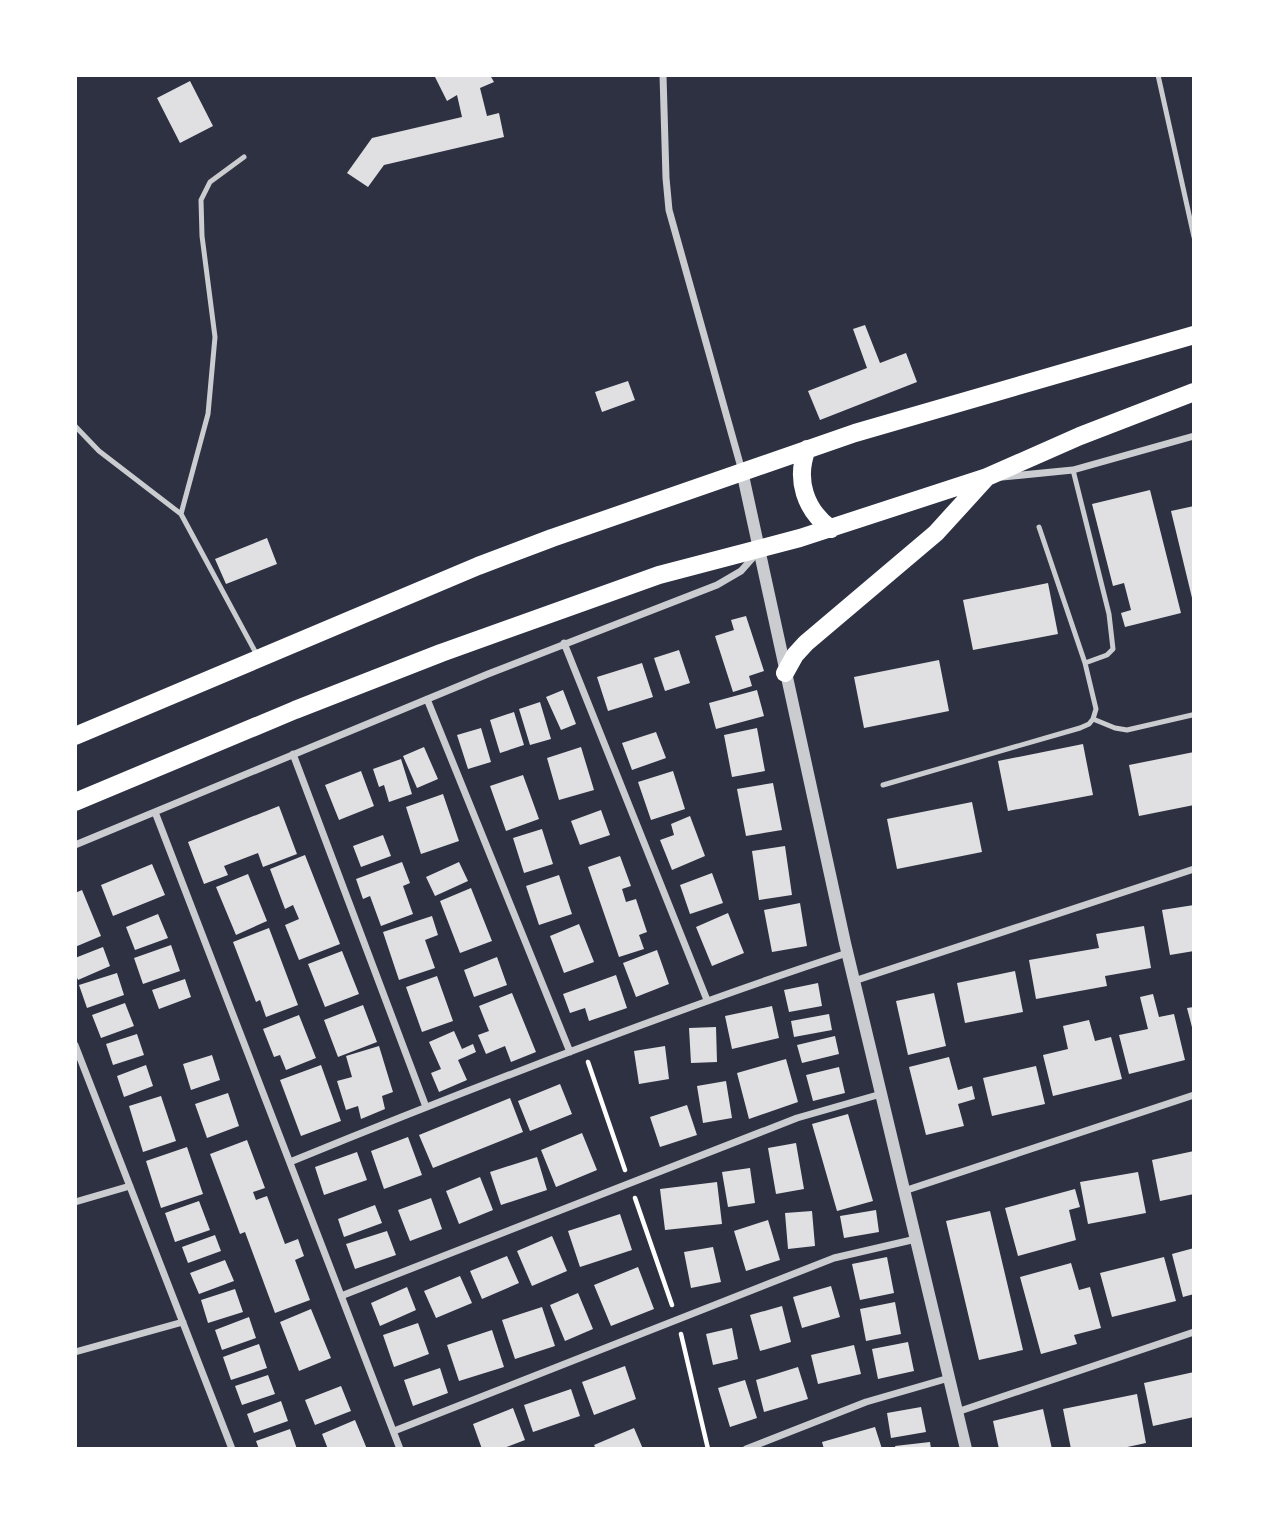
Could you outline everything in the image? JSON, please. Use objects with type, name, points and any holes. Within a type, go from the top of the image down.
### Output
[{"type":"main road","points":[[75,736],[478,566],[742,471],[920,413],[1194,335]]},
{"type":"main road","points":[[75,802],[295,710],[441,653],[659,575],[831,529],[987,477],[1080,436],[1194,392]]},
{"type":"main road","points":[[807,449],[802,465],[803,490],[813,512],[831,529]]},
{"type":"main road","points":[[785,673],[795,655],[806,643],[936,533],[987,477]]},
{"type":"street","points":[[663,75],[669,210],[742,471],[847,953],[966,1449]]},
{"type":"street","points":[[987,477],[1073,470],[1194,436]]},
{"type":"street","points":[[75,845],[564,643],[717,585],[741,571],[760,549]]},
{"type":"street","points":[[564,643],[707,1000]]},
{"type":"street","points":[[427,699],[570,1052]]},
{"type":"street","points":[[293,754],[426,1107]]},
{"type":"street","points":[[155,812],[400,1449]]},
{"type":"street","points":[[854,981],[1194,869]]},
{"type":"street","points":[[290,1162],[707,1000],[847,953]]},
{"type":"street","points":[[75,1045],[232,1449]]},
{"type":"street","points":[[341,1296],[797,1118],[881,1094]]},
{"type":"street","points":[[904,1191],[1194,1095]]},
{"type":"street","points":[[75,1202],[130,1186]]},
{"type":"street","points":[[394,1431],[834,1258],[916,1239]]},
{"type":"street","points":[[75,1352],[183,1322]]},
{"type":"street","points":[[957,1412],[1194,1332]]},
{"type":"street","points":[[746,1449],[866,1402],[949,1378]]},
{"type":"lane","points":[[1158,75],[1194,237]]},
{"type":"lane","points":[[181,514],[208,414],[215,337],[202,236],[201,200],[210,183],[244,157]]},
{"type":"lane","points":[[75,426],[99,451],[181,514],[258,658]]},
{"type":"lane","points":[[1073,470],[1109,614],[1113,649],[1107,655],[1085,663]]},
{"type":"lane","points":[[883,785],[1080,728],[1093,719],[1096,709],[1085,663],[1040,527]]},
{"type":"lane","points":[[1093,719],[1127,730],[1192,715]]},
{"type":"path","points":[[583,1047],[677,1320],[708,1449]]},
{"type":"building","points":[[434,75],[490,75],[494,82],[480,88],[487,116],[499,113],[504,137],[384,165],[368,187],[347,173],[372,138],[462,117],[457,95],[447,101]]},
{"type":"building","points":[[190,81],[213,126],[180,143],[157,98]]},
{"type":"building","points":[[865,325],[880,363],[906,353],[917,382],[820,420],[808,391],[867,368],[853,329]]},
{"type":"building","points":[[628,381],[635,400],[602,412],[595,392]]},
{"type":"building","points":[[1150,490],[1181,613],[1125,627],[1121,613],[1131,610],[1124,583],[1113,586],[1092,504]]},
{"type":"building","points":[[1194,506],[1194,602],[1193,602],[1171,511]]},
{"type":"building","points":[[267,538],[277,564],[226,584],[215,559]]},
{"type":"building","points":[[1048,583],[1058,634],[973,650],[963,600]]},
{"type":"building","points":[[746,616],[764,671],[749,676],[752,686],[733,692],[715,636],[734,630],[731,620]]},
{"type":"building","points":[[679,650],[690,683],[665,691],[654,658]]},
{"type":"building","points":[[939,660],[949,711],[864,728],[854,677]]},
{"type":"building","points":[[642,663],[653,697],[608,711],[597,677]]},
{"type":"building","points":[[563,690],[576,724],[561,730],[546,697]]},
{"type":"building","points":[[757,690],[764,716],[716,729],[709,703]]},
{"type":"building","points":[[540,702],[551,739],[530,745],[519,709]]},
{"type":"building","points":[[514,712],[524,745],[500,753],[490,720]]},
{"type":"building","points":[[481,728],[491,762],[468,769],[457,735]]},
{"type":"building","points":[[757,728],[765,771],[732,777],[724,735]]},
{"type":"building","points":[[656,732],[666,758],[632,770],[622,743]]},
{"type":"building","points":[[1083,744],[1093,795],[1008,811],[998,761]]},
{"type":"building","points":[[424,747],[438,779],[417,788],[403,756]]},
{"type":"building","points":[[581,747],[594,790],[559,800],[547,758]]},
{"type":"building","points":[[1194,752],[1194,805],[1139,816],[1129,765]]},
{"type":"building","points":[[401,759],[412,794],[389,802],[384,785],[379,787],[373,769]]},
{"type":"building","points":[[361,771],[374,806],[339,820],[325,785]]},
{"type":"building","points":[[673,771],[685,809],[651,820],[638,782]]},
{"type":"building","points":[[523,775],[539,819],[506,831],[490,786]]},
{"type":"building","points":[[773,783],[782,830],[746,836],[737,789]]},
{"type":"building","points":[[443,794],[459,841],[421,854],[406,807]]},
{"type":"building","points":[[972,802],[982,852],[897,869],[887,819]]},
{"type":"building","points":[[279,806],[297,854],[263,867],[258,853],[224,866],[228,875],[204,884],[188,842]]},
{"type":"building","points":[[601,810],[610,835],[580,845],[571,821]]},
{"type":"building","points":[[690,816],[705,856],[672,870],[660,840],[674,835],[671,824]]},
{"type":"building","points":[[542,829],[553,864],[524,873],[513,838]]},
{"type":"building","points":[[383,835],[391,856],[361,867],[353,846]]},
{"type":"building","points":[[785,846],[792,895],[759,900],[752,851]]},
{"type":"building","points":[[305,855],[340,944],[299,960],[285,925],[299,919],[293,905],[285,909],[270,869]]},
{"type":"building","points":[[620,856],[631,886],[622,889],[626,902],[636,899],[647,932],[639,935],[644,949],[619,957],[588,867]]},
{"type":"building","points":[[402,862],[410,883],[403,886],[413,914],[381,926],[370,896],[363,899],[356,879]]},
{"type":"building","points":[[459,862],[468,881],[435,896],[426,877]]},
{"type":"building","points":[[152,864],[165,895],[113,916],[101,885]]},
{"type":"building","points":[[712,873],[723,903],[690,914],[680,885]]},
{"type":"building","points":[[248,874],[267,921],[236,935],[216,887]]},
{"type":"building","points":[[559,875],[572,914],[539,925],[526,886]]},
{"type":"building","points":[[471,888],[492,941],[460,953],[440,901]]},
{"type":"building","points":[[82,890],[101,936],[75,947],[75,893]]},
{"type":"building","points":[[800,903],[807,946],[772,952],[764,910]]},
{"type":"building","points":[[1194,905],[1194,951],[1170,955],[1162,910]]},
{"type":"building","points":[[728,913],[744,953],[712,966],[696,927]]},
{"type":"building","points":[[158,914],[168,938],[135,950],[126,927]]},
{"type":"building","points":[[432,916],[438,935],[425,940],[435,968],[399,980],[383,932]]},
{"type":"building","points":[[579,924],[594,962],[564,973],[550,936]]},
{"type":"building","points":[[1144,926],[1151,968],[1105,976],[1107,986],[1036,999],[1029,960],[1099,948],[1096,934]]},
{"type":"building","points":[[269,928],[298,1005],[266,1017],[260,1000],[256,1002],[233,942]]},
{"type":"building","points":[[171,945],[180,971],[143,984],[134,958]]},
{"type":"building","points":[[103,947],[110,966],[78,980],[75,958]]},
{"type":"building","points":[[657,950],[669,984],[636,997],[623,963]]},
{"type":"building","points":[[342,951],[359,994],[325,1007],[308,964]]},
{"type":"building","points":[[497,957],[507,985],[474,997],[464,970]]},
{"type":"building","points":[[1015,971],[1023,1012],[965,1023],[957,983]]},
{"type":"building","points":[[117,973],[124,995],[87,1008],[79,985]]},
{"type":"building","points":[[616,975],[627,1008],[589,1021],[585,1008],[570,1013],[563,994]]},
{"type":"building","points":[[437,976],[453,1021],[422,1032],[406,987]]},
{"type":"building","points":[[185,979],[191,997],[159,1009],[152,990]]},
{"type":"building","points":[[818,983],[822,1006],[789,1012],[784,990]]},
{"type":"building","points":[[512,993],[536,1052],[511,1062],[505,1046],[486,1054],[478,1035],[489,1031],[479,1006]]},
{"type":"building","points":[[934,993],[946,1046],[908,1055],[896,1001]]},
{"type":"building","points":[[1153,994],[1159,1017],[1174,1014],[1185,1060],[1129,1074],[1119,1035],[1148,1029],[1140,997]]},
{"type":"building","points":[[125,1003],[134,1026],[101,1038],[92,1015]]},
{"type":"building","points":[[363,1005],[377,1042],[338,1057],[324,1020]]},
{"type":"building","points":[[772,1006],[779,1038],[732,1049],[725,1016]]},
{"type":"building","points":[[1194,1007],[1194,1031],[1193,1031],[1187,1008]]},
{"type":"building","points":[[829,1014],[832,1030],[794,1037],[791,1021]]},
{"type":"building","points":[[299,1015],[316,1058],[286,1070],[280,1055],[274,1057],[263,1029]]},
{"type":"building","points":[[1089,1020],[1095,1041],[1111,1037],[1122,1079],[1053,1096],[1043,1055],[1068,1049],[1063,1026]]},
{"type":"building","points":[[716,1027],[717,1062],[691,1063],[689,1028]]},
{"type":"building","points":[[454,1031],[462,1049],[473,1044],[476,1052],[458,1060],[467,1080],[439,1092],[431,1073],[441,1069],[429,1042]]},
{"type":"building","points":[[137,1034],[144,1055],[113,1065],[106,1044]]},
{"type":"building","points":[[835,1036],[839,1054],[802,1063],[797,1045]]},
{"type":"building","points":[[379,1046],[393,1092],[382,1096],[385,1109],[361,1119],[358,1106],[346,1110],[337,1081],[352,1077],[346,1056]]},
{"type":"building","points":[[665,1046],[669,1079],[639,1084],[634,1051]]},
{"type":"building","points":[[212,1055],[220,1080],[191,1090],[183,1064]]},
{"type":"building","points":[[949,1057],[958,1090],[972,1086],[975,1099],[958,1104],[964,1126],[926,1135],[909,1067]]},
{"type":"building","points":[[786,1059],[798,1102],[749,1119],[737,1073]]},
{"type":"building","points":[[146,1065],[153,1086],[124,1097],[117,1076]]},
{"type":"building","points":[[321,1065],[341,1121],[301,1136],[280,1080]]},
{"type":"building","points":[[1036,1066],[1045,1104],[992,1116],[983,1078]]},
{"type":"building","points":[[839,1067],[845,1093],[813,1101],[806,1075]]},
{"type":"building","points":[[726,1081],[732,1118],[703,1123],[697,1086]]},
{"type":"building","points":[[560,1084],[572,1114],[530,1131],[518,1101]]},
{"type":"building","points":[[228,1093],[239,1126],[207,1138],[195,1104]]},
{"type":"building","points":[[161,1096],[176,1141],[143,1152],[129,1106]]},
{"type":"building","points":[[510,1098],[523,1132],[433,1168],[419,1135]]},
{"type":"building","points":[[687,1105],[697,1135],[660,1147],[650,1117]]},
{"type":"building","points":[[848,1114],[873,1201],[837,1211],[812,1124]]},
{"type":"building","points":[[582,1133],[597,1170],[556,1187],[541,1150]]},
{"type":"building","points":[[408,1137],[422,1175],[384,1189],[371,1151]]},
{"type":"building","points":[[247,1140],[265,1188],[253,1192],[256,1200],[267,1196],[285,1244],[298,1239],[304,1256],[295,1260],[310,1300],[275,1313],[245,1232],[240,1234],[210,1154]]},
{"type":"building","points":[[796,1143],[804,1189],[776,1194],[768,1148]]},
{"type":"building","points":[[187,1147],[203,1194],[161,1208],[146,1161]]},
{"type":"building","points":[[1194,1151],[1194,1194],[1160,1201],[1152,1160]]},
{"type":"building","points":[[357,1152],[367,1180],[324,1195],[315,1167]]},
{"type":"building","points":[[537,1157],[547,1190],[501,1205],[490,1172]]},
{"type":"building","points":[[750,1168],[755,1203],[728,1207],[722,1172]]},
{"type":"building","points":[[1138,1172],[1146,1213],[1088,1224],[1080,1182]]},
{"type":"building","points":[[480,1177],[493,1210],[459,1224],[446,1191]]},
{"type":"building","points":[[717,1182],[722,1224],[665,1230],[660,1189]]},
{"type":"building","points":[[1075,1189],[1080,1207],[1069,1210],[1076,1240],[1018,1256],[1005,1208]]},
{"type":"building","points":[[431,1198],[442,1229],[410,1241],[398,1210]]},
{"type":"building","points":[[199,1201],[210,1230],[175,1242],[165,1213]]},
{"type":"building","points":[[375,1205],[382,1223],[344,1237],[338,1219]]},
{"type":"building","points":[[876,1210],[879,1232],[844,1238],[840,1216]]},
{"type":"building","points":[[812,1211],[815,1246],[788,1249],[785,1213]]},
{"type":"building","points":[[990,1211],[1023,1350],[979,1360],[946,1221]]},
{"type":"building","points":[[620,1214],[632,1250],[580,1267],[568,1231]]},
{"type":"building","points":[[768,1220],[780,1260],[746,1271],[734,1231]]},
{"type":"building","points":[[387,1231],[396,1255],[355,1269],[346,1244]]},
{"type":"building","points":[[215,1235],[221,1251],[188,1263],[182,1247]]},
{"type":"building","points":[[552,1236],[567,1271],[532,1286],[517,1251]]},
{"type":"building","points":[[713,1247],[721,1282],[691,1288],[684,1252]]},
{"type":"building","points":[[1194,1248],[1194,1294],[1183,1297],[1172,1254]]},
{"type":"building","points":[[507,1256],[519,1283],[482,1299],[470,1271]]},
{"type":"building","points":[[887,1257],[894,1293],[860,1300],[852,1264]]},
{"type":"building","points":[[1164,1257],[1176,1301],[1112,1317],[1100,1273]]},
{"type":"building","points":[[225,1260],[234,1281],[199,1294],[190,1273]]},
{"type":"building","points":[[1071,1263],[1079,1290],[1090,1287],[1101,1328],[1074,1335],[1077,1344],[1041,1354],[1020,1277]]},
{"type":"building","points":[[638,1267],[654,1309],[611,1326],[594,1285]]},
{"type":"building","points":[[460,1276],[472,1303],[436,1318],[424,1291]]},
{"type":"building","points":[[831,1286],[840,1317],[802,1328],[793,1297]]},
{"type":"building","points":[[407,1287],[416,1310],[380,1326],[371,1303]]},
{"type":"building","points":[[235,1289],[243,1312],[208,1323],[201,1300]]},
{"type":"building","points":[[578,1293],[593,1329],[565,1341],[550,1305]]},
{"type":"building","points":[[895,1302],[901,1334],[866,1341],[860,1309]]},
{"type":"building","points":[[782,1306],[791,1342],[760,1351],[750,1315]]},
{"type":"building","points":[[542,1307],[555,1346],[515,1359],[502,1320]]},
{"type":"building","points":[[311,1309],[331,1358],[299,1371],[280,1322]]},
{"type":"building","points":[[249,1317],[256,1338],[222,1350],[215,1330]]},
{"type":"building","points":[[418,1323],[429,1354],[394,1367],[383,1335]]},
{"type":"building","points":[[732,1328],[738,1359],[713,1365],[706,1334]]},
{"type":"building","points":[[492,1330],[504,1367],[459,1381],[447,1345]]},
{"type":"building","points":[[908,1342],[914,1371],[878,1379],[872,1349]]},
{"type":"building","points":[[259,1344],[267,1368],[231,1380],[223,1357]]},
{"type":"building","points":[[854,1345],[861,1374],[818,1384],[811,1355]]},
{"type":"building","points":[[625,1366],[636,1399],[594,1415],[582,1382]]},
{"type":"building","points":[[798,1367],[808,1399],[764,1412],[756,1380]]},
{"type":"building","points":[[440,1368],[448,1393],[413,1406],[404,1380]]},
{"type":"building","points":[[1194,1372],[1194,1417],[1153,1426],[1144,1383]]},
{"type":"building","points":[[268,1375],[275,1394],[242,1405],[235,1386]]},
{"type":"building","points":[[745,1380],[757,1418],[730,1427],[718,1388]]},
{"type":"building","points":[[341,1386],[351,1411],[315,1425],[305,1400]]},
{"type":"building","points":[[571,1389],[580,1416],[533,1432],[524,1405]]},
{"type":"building","points":[[1137,1394],[1146,1443],[1118,1449],[1071,1449],[1063,1409]]},
{"type":"building","points":[[281,1401],[288,1421],[254,1433],[247,1414]]},
{"type":"building","points":[[921,1407],[926,1432],[891,1438],[887,1413]]},
{"type":"building","points":[[513,1408],[525,1440],[501,1449],[482,1449],[473,1424]]},
{"type":"building","points":[[1043,1409],[1052,1449],[999,1449],[993,1421]]},
{"type":"building","points":[[355,1420],[367,1449],[328,1449],[322,1434]]},
{"type":"building","points":[[875,1427],[882,1449],[824,1449],[822,1442]]},
{"type":"building","points":[[634,1428],[643,1449],[596,1449],[594,1445]]},
{"type":"building","points":[[290,1429],[297,1449],[259,1449],[256,1441]]},
{"type":"building","points":[[930,1442],[931,1449],[896,1449],[895,1446]]}]
